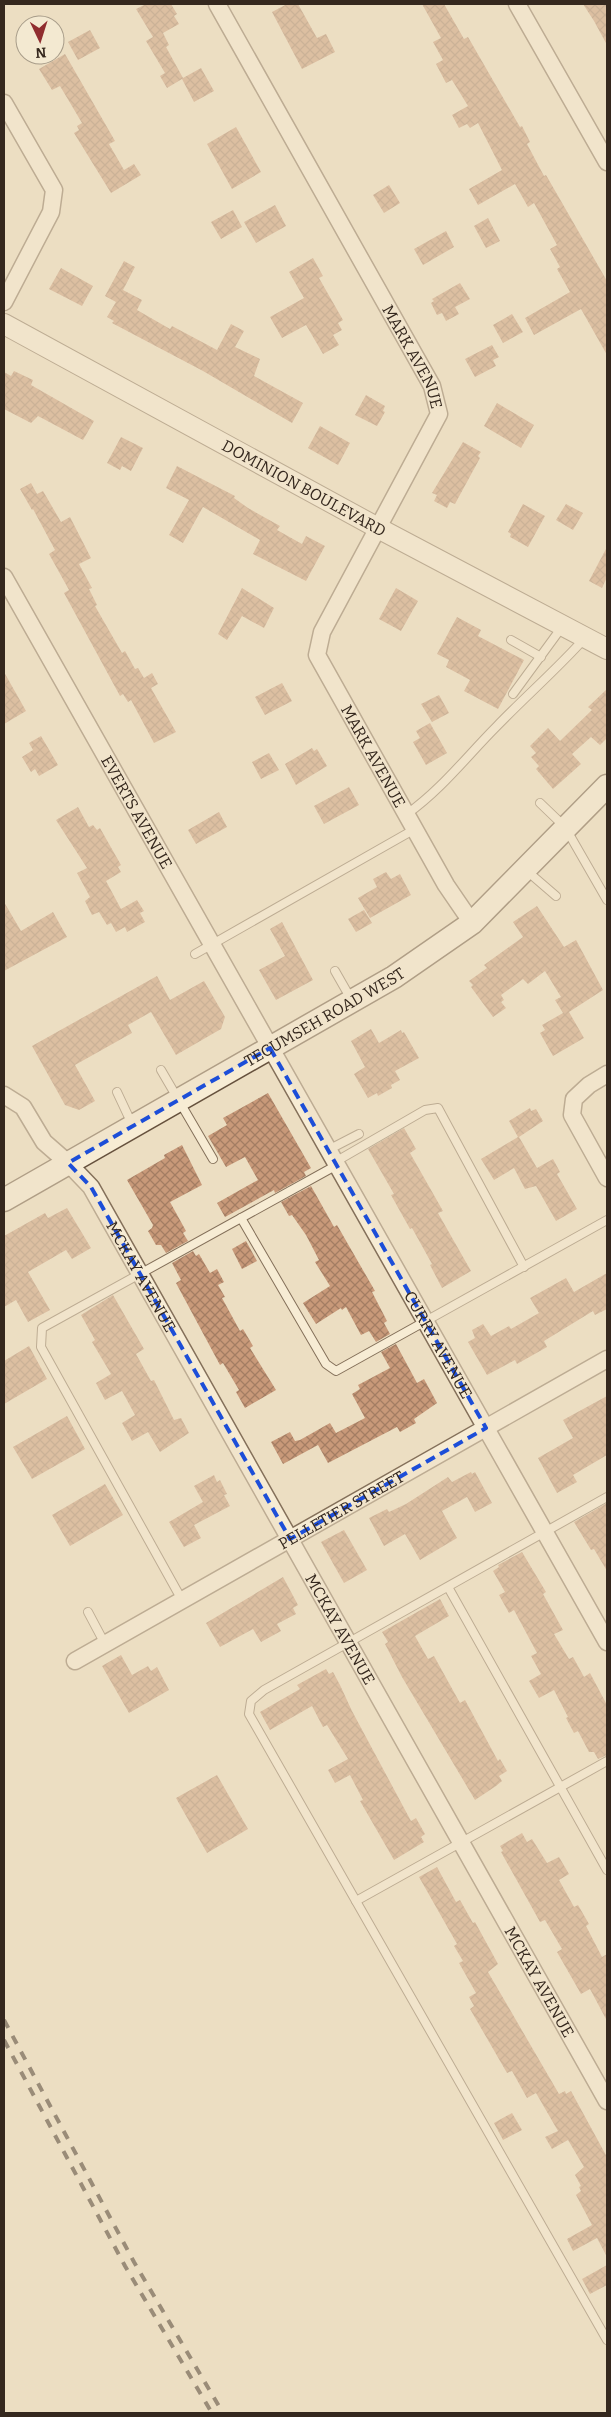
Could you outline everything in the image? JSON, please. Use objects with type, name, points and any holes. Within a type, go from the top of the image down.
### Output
[{"type":"main road","name":"TECUMSEH ROAD WEST","points":[[4,1200],[394,977],[472,923],[607,786]]},
{"type":"street","name":"MARK AVENUE","points":[[217,4],[432,386],[439,414],[322,632],[317,655],[446,885],[472,923]]},
{"type":"street","points":[[517,4],[607,162]]},
{"type":"street","points":[[4,103],[54,190],[52,212],[4,302]]},
{"type":"street","name":"DOMINION BOULEVARD","points":[[4,324],[378,528],[607,649]]},
{"type":"street","name":"EVERTS AVENUE","points":[[4,576],[270,1048]]},
{"type":"street","name":"CURRY AVENUE","points":[[270,1048],[607,1642]]},
{"type":"street","points":[[607,1074],[588,1085],[574,1099],[572,1115],[607,1178]]},
{"type":"street","name":"MCKAY AVENUE","points":[[4,1094],[23,1107],[44,1142],[68,1163],[91,1188],[607,2101]]},
{"type":"street","name":"PELLETIER STREET","points":[[84,1659],[106,1644],[182,1600],[607,1360]]},
{"type":"lane","points":[[513,694],[564,626]]},
{"type":"lane","points":[[195,954],[411,822],[425,802],[495,727],[586,637]]},
{"type":"lane","points":[[511,640],[541,657]]},
{"type":"lane","points":[[540,803],[565,827],[607,900]]},
{"type":"lane","points":[[525,869],[556,896]]},
{"type":"lane","points":[[335,971],[352,1001]]},
{"type":"lane","points":[[161,1070],[213,1159]]},
{"type":"lane","points":[[117,1092],[133,1126]]},
{"type":"lane","points":[[182,1600],[41,1347],[42,1328],[241,1218],[333,1159],[425,1110],[438,1108],[524,1267]]},
{"type":"lane","points":[[333,1159],[359,1134]]},
{"type":"lane","points":[[241,1218],[326,1364],[336,1371],[607,1220]]},
{"type":"lane","points":[[607,1496],[448,1588],[264,1690],[251,1701],[249,1714],[607,2340]]},
{"type":"lane","points":[[448,1588],[607,1870]]},
{"type":"lane","points":[[88,1612],[106,1644]]},
{"type":"lane","points":[[356,1901],[607,1762]]},
{"type":"highlighted area","points":[[270,1048],[486,1428],[290,1539],[91,1187],[68,1163]]},
{"type":"building","points":[[146,4],[171,4],[177,14],[174,16],[179,24],[163,33],[169,45],[166,47],[183,78],[201,68],[214,91],[194,102],[182,79],[167,88],[160,76],[165,73],[146,41],[153,37],[136,9]]},
{"type":"building","points":[[287,4],[298,4],[317,38],[326,34],[335,52],[302,69],[272,12]]},
{"type":"building","points":[[422,4],[444,4],[464,39],[468,37],[520,127],[522,126],[530,142],[527,144],[544,176],[546,175],[607,281],[607,355],[581,309],[534,335],[525,318],[570,292],[557,269],[560,267],[550,249],[557,245],[534,203],[528,207],[515,184],[478,205],[469,189],[502,170],[478,123],[470,128],[467,124],[459,128],[452,115],[468,106],[452,80],[446,83],[436,64],[443,60],[433,42],[441,38]]},
{"type":"building","points":[[583,4],[607,4],[607,45],[594,21]]},
{"type":"building","points":[[90,30],[100,48],[78,60],[68,42]]},
{"type":"building","points":[[65,54],[115,141],[109,144],[124,170],[134,164],[141,175],[111,193],[74,133],[79,130],[77,126],[82,123],[60,86],[52,90],[39,69],[46,65],[65,65]]},
{"type":"building","points":[[236,127],[261,172],[232,189],[207,144]]},
{"type":"building","points":[[389,185],[400,203],[384,213],[373,195]]},
{"type":"building","points":[[275,205],[286,226],[256,243],[244,222]]},
{"type":"building","points":[[233,210],[242,227],[221,239],[211,222]]},
{"type":"building","points":[[488,218],[500,241],[486,248],[474,226]]},
{"type":"building","points":[[446,231],[454,247],[423,265],[414,249]]},
{"type":"building","points":[[313,258],[323,276],[319,278],[343,320],[338,323],[342,330],[333,335],[339,345],[323,354],[306,325],[282,338],[270,317],[304,298],[289,272]]},
{"type":"building","points":[[124,261],[135,267],[123,290],[142,300],[137,310],[170,329],[172,326],[217,350],[231,324],[244,331],[235,347],[260,359],[254,376],[303,403],[292,423],[203,371],[112,323],[114,321],[107,317],[116,302],[105,296]]},
{"type":"building","points":[[61,268],[93,286],[82,306],[49,289]]},
{"type":"building","points":[[460,283],[470,299],[455,307],[459,314],[446,321],[442,313],[437,315],[431,303],[434,301],[432,299]]},
{"type":"building","points":[[512,314],[523,332],[503,343],[493,325]]},
{"type":"building","points":[[492,345],[499,357],[493,360],[496,366],[475,377],[465,359]]},
{"type":"building","points":[[14,371],[33,380],[31,385],[94,421],[83,440],[38,416],[31,423],[4,409],[4,372],[11,376]]},
{"type":"building","points":[[366,395],[385,406],[383,411],[385,412],[377,426],[355,415]]},
{"type":"building","points":[[497,403],[534,425],[521,448],[484,426]]},
{"type":"building","points":[[320,426],[350,443],[338,465],[308,448]]},
{"type":"building","points":[[121,437],[143,448],[131,471],[122,466],[120,470],[107,463]]},
{"type":"building","points":[[463,442],[481,452],[478,456],[480,458],[455,504],[450,502],[447,508],[434,501],[437,495],[432,493]]},
{"type":"building","points":[[177,466],[235,496],[234,498],[248,508],[280,526],[277,530],[302,544],[306,536],[325,546],[306,581],[253,554],[260,540],[203,507],[183,543],[169,535],[189,500],[166,488]]},
{"type":"building","points":[[31,483],[37,494],[43,491],[61,522],[70,517],[91,558],[79,564],[92,588],[89,589],[97,605],[95,606],[122,653],[125,651],[135,669],[138,668],[144,678],[152,673],[158,684],[151,688],[176,732],[154,743],[131,700],[128,702],[123,694],[120,696],[64,593],[69,590],[49,554],[55,550],[20,489]]},
{"type":"building","points":[[523,504],[545,516],[528,547],[510,537],[511,534],[508,532]]},
{"type":"building","points":[[566,504],[583,513],[573,530],[556,520]]},
{"type":"building","points":[[607,547],[607,577],[602,588],[589,581]]},
{"type":"building","points":[[242,588],[274,608],[264,628],[242,616],[227,640],[218,634]]},
{"type":"building","points":[[396,588],[418,601],[401,631],[379,619]]},
{"type":"building","points":[[457,617],[481,630],[478,636],[524,660],[498,709],[464,691],[470,680],[446,667],[449,660],[437,654]]},
{"type":"building","points":[[4,672],[26,711],[4,724]]},
{"type":"building","points":[[282,683],[292,701],[265,715],[255,697]]},
{"type":"building","points":[[607,689],[607,738],[600,745],[591,737],[572,754],[581,764],[553,789],[536,769],[539,766],[531,757],[536,753],[530,746],[548,728],[560,741],[592,710],[588,707]]},
{"type":"building","points":[[439,695],[449,713],[432,722],[421,704]]},
{"type":"building","points":[[430,723],[447,753],[426,765],[413,742],[420,738],[416,731]]},
{"type":"building","points":[[41,736],[58,765],[39,776],[35,769],[31,772],[22,757],[33,750],[29,743]]},
{"type":"building","points":[[312,748],[314,751],[317,749],[327,766],[296,785],[285,764]]},
{"type":"building","points":[[269,753],[279,770],[261,779],[252,762]]},
{"type":"building","points":[[349,787],[359,805],[324,824],[314,806]]},
{"type":"building","points":[[78,807],[89,827],[93,825],[97,830],[100,828],[121,865],[118,867],[121,872],[106,881],[121,909],[137,900],[144,911],[140,913],[145,922],[127,932],[125,927],[116,932],[111,923],[107,925],[99,912],[92,915],[85,901],[90,897],[77,873],[87,868],[56,820]]},
{"type":"building","points":[[219,812],[227,827],[196,844],[188,830]]},
{"type":"building","points":[[386,872],[391,879],[400,874],[411,895],[370,918],[358,898],[377,887],[373,879]]},
{"type":"building","points":[[4,902],[21,931],[53,912],[67,937],[4,971]]},
{"type":"building","points":[[537,906],[564,947],[576,940],[603,990],[569,1012],[584,1038],[553,1056],[540,1033],[545,1030],[542,1025],[563,1013],[555,1000],[561,997],[545,971],[528,984],[523,979],[501,995],[504,1000],[501,1002],[506,1008],[493,1017],[471,987],[473,985],[469,981],[487,968],[484,965],[523,937],[513,922]]},
{"type":"building","points":[[364,910],[372,923],[356,932],[348,919]]},
{"type":"building","points":[[282,922],[313,980],[276,1000],[259,970],[285,956],[270,929]]},
{"type":"building","points":[[157,976],[170,1000],[204,981],[225,1017],[221,1029],[176,1055],[151,1012],[128,1025],[132,1033],[75,1065],[95,1101],[79,1110],[65,1105],[32,1046]]},
{"type":"building","points":[[371,1029],[379,1043],[401,1030],[419,1058],[395,1071],[400,1080],[391,1085],[392,1088],[378,1096],[377,1093],[368,1098],[354,1074],[365,1067],[351,1041]]},
{"type":"building","points":[[268,1093],[311,1168],[304,1172],[306,1176],[275,1193],[274,1190],[225,1217],[217,1203],[258,1180],[245,1157],[226,1167],[208,1136],[227,1125],[223,1118]]},
{"type":"building","points":[[530,1108],[531,1111],[536,1109],[543,1121],[519,1137],[537,1168],[553,1159],[560,1172],[557,1174],[577,1209],[556,1221],[536,1186],[525,1189],[514,1168],[494,1180],[481,1159],[518,1137],[509,1121]]},
{"type":"building","points":[[404,1128],[416,1149],[410,1153],[443,1211],[438,1213],[471,1271],[442,1288],[430,1265],[432,1264],[391,1195],[394,1194],[368,1149]]},
{"type":"building","points":[[182,1145],[202,1185],[170,1202],[186,1231],[183,1233],[188,1241],[166,1253],[161,1245],[156,1245],[148,1231],[153,1225],[127,1180],[165,1158],[164,1155]]},
{"type":"building","points":[[311,1186],[334,1227],[337,1225],[375,1291],[372,1292],[387,1321],[384,1323],[390,1334],[376,1342],[369,1331],[361,1335],[346,1307],[342,1310],[341,1308],[316,1324],[303,1303],[330,1286],[315,1262],[319,1260],[306,1235],[292,1215],[289,1216],[281,1202]]},
{"type":"building","points":[[67,1208],[91,1248],[72,1259],[66,1250],[28,1272],[50,1310],[28,1322],[16,1300],[4,1307],[4,1236],[45,1213],[48,1218]]},
{"type":"building","points":[[246,1241],[257,1261],[242,1269],[232,1249]]},
{"type":"building","points":[[193,1251],[196,1256],[199,1254],[210,1273],[217,1269],[224,1282],[218,1285],[225,1297],[222,1298],[240,1331],[243,1329],[253,1346],[250,1348],[276,1390],[245,1408],[236,1392],[239,1390],[223,1363],[220,1365],[176,1283],[181,1280],[172,1263]]},
{"type":"building","points":[[607,1273],[607,1309],[595,1315],[593,1311],[544,1341],[547,1347],[517,1364],[515,1360],[487,1375],[468,1342],[475,1338],[472,1330],[483,1324],[491,1336],[509,1326],[511,1329],[539,1313],[530,1298],[566,1278],[574,1292]]},
{"type":"building","points":[[113,1295],[144,1349],[136,1354],[151,1381],[154,1380],[174,1420],[181,1418],[189,1433],[160,1452],[148,1432],[132,1441],[122,1423],[135,1415],[122,1391],[105,1400],[96,1383],[111,1374],[92,1342],[95,1340],[81,1315]]},
{"type":"building","points":[[396,1344],[417,1383],[424,1379],[437,1403],[414,1419],[416,1423],[400,1432],[397,1427],[328,1463],[318,1445],[283,1464],[271,1442],[290,1432],[295,1441],[300,1440],[330,1423],[336,1433],[365,1418],[352,1394],[360,1389],[358,1385],[390,1368],[381,1352]]},
{"type":"building","points":[[29,1346],[47,1379],[4,1404],[4,1361]]},
{"type":"building","points":[[607,1396],[607,1455],[573,1475],[577,1482],[557,1493],[538,1458],[573,1438],[563,1420]]},
{"type":"building","points":[[67,1416],[85,1449],[32,1479],[13,1447]]},
{"type":"building","points":[[471,1472],[472,1474],[475,1472],[492,1503],[475,1512],[467,1497],[442,1511],[457,1538],[420,1560],[405,1534],[384,1546],[369,1518],[387,1509],[389,1512],[406,1504],[448,1477],[452,1482]]},
{"type":"building","points":[[214,1475],[217,1482],[220,1480],[227,1494],[224,1495],[230,1506],[194,1525],[201,1538],[184,1547],[169,1522],[203,1502],[194,1486]]},
{"type":"building","points":[[105,1484],[123,1515],[70,1546],[52,1515]]},
{"type":"building","points":[[607,1503],[607,1571],[594,1549],[591,1550],[574,1522]]},
{"type":"building","points":[[344,1530],[367,1570],[344,1583],[321,1542]]},
{"type":"building","points":[[522,1552],[546,1592],[543,1594],[563,1630],[554,1634],[569,1659],[573,1657],[584,1677],[590,1673],[607,1705],[607,1755],[598,1759],[594,1752],[589,1752],[578,1731],[574,1733],[554,1690],[539,1698],[529,1681],[541,1674],[531,1656],[537,1653],[514,1610],[509,1613],[499,1595],[505,1592],[493,1571],[499,1567],[498,1565]]},
{"type":"building","points":[[283,1577],[298,1605],[293,1608],[296,1614],[277,1624],[281,1631],[261,1642],[253,1629],[220,1647],[206,1623]]},
{"type":"building","points":[[440,1599],[449,1616],[415,1636],[428,1659],[434,1656],[460,1703],[465,1700],[498,1761],[500,1759],[507,1771],[499,1776],[502,1781],[475,1800],[402,1677],[385,1644],[388,1642],[382,1632]]},
{"type":"building","points":[[121,1655],[132,1675],[148,1666],[151,1671],[157,1667],[169,1690],[129,1713],[102,1666]]},
{"type":"building","points":[[326,1669],[329,1674],[333,1672],[411,1821],[416,1818],[425,1834],[421,1837],[424,1842],[394,1860],[360,1801],[363,1800],[350,1775],[335,1783],[328,1770],[348,1759],[327,1725],[323,1727],[312,1706],[270,1730],[260,1712],[300,1689],[297,1685]]},
{"type":"building","points":[[217,1775],[248,1829],[207,1853],[176,1798]]},
{"type":"building","points":[[522,1833],[527,1842],[532,1839],[547,1863],[559,1857],[569,1874],[559,1880],[574,1907],[578,1905],[589,1924],[586,1926],[602,1957],[607,1954],[607,2021],[590,1989],[581,1994],[557,1952],[562,1949],[545,1920],[540,1922],[501,1852],[503,1851],[500,1846]]},
{"type":"building","points":[[437,1867],[456,1902],[460,1900],[473,1923],[475,1922],[498,1964],[488,1972],[559,2094],[565,2091],[566,2094],[571,2091],[607,2157],[607,2257],[597,2238],[573,2251],[567,2239],[592,2225],[576,2195],[581,2191],[579,2187],[581,2186],[575,2175],[584,2167],[568,2140],[552,2149],[545,2137],[558,2131],[536,2093],[527,2098],[512,2071],[507,2073],[470,2009],[474,2006],[469,1997],[476,1993],[459,1963],[463,1961],[454,1946],[457,1944],[419,1877]]},
{"type":"building","points":[[512,2113],[522,2130],[503,2140],[494,2123]]},
{"type":"building","points":[[607,2265],[607,2285],[590,2294],[582,2279]]},
{"type":"railway","points":[[4,2020],[134,2262],[223,2413]]},
{"type":"railway","points":[[4,2040],[125,2266],[212,2413]]}]
